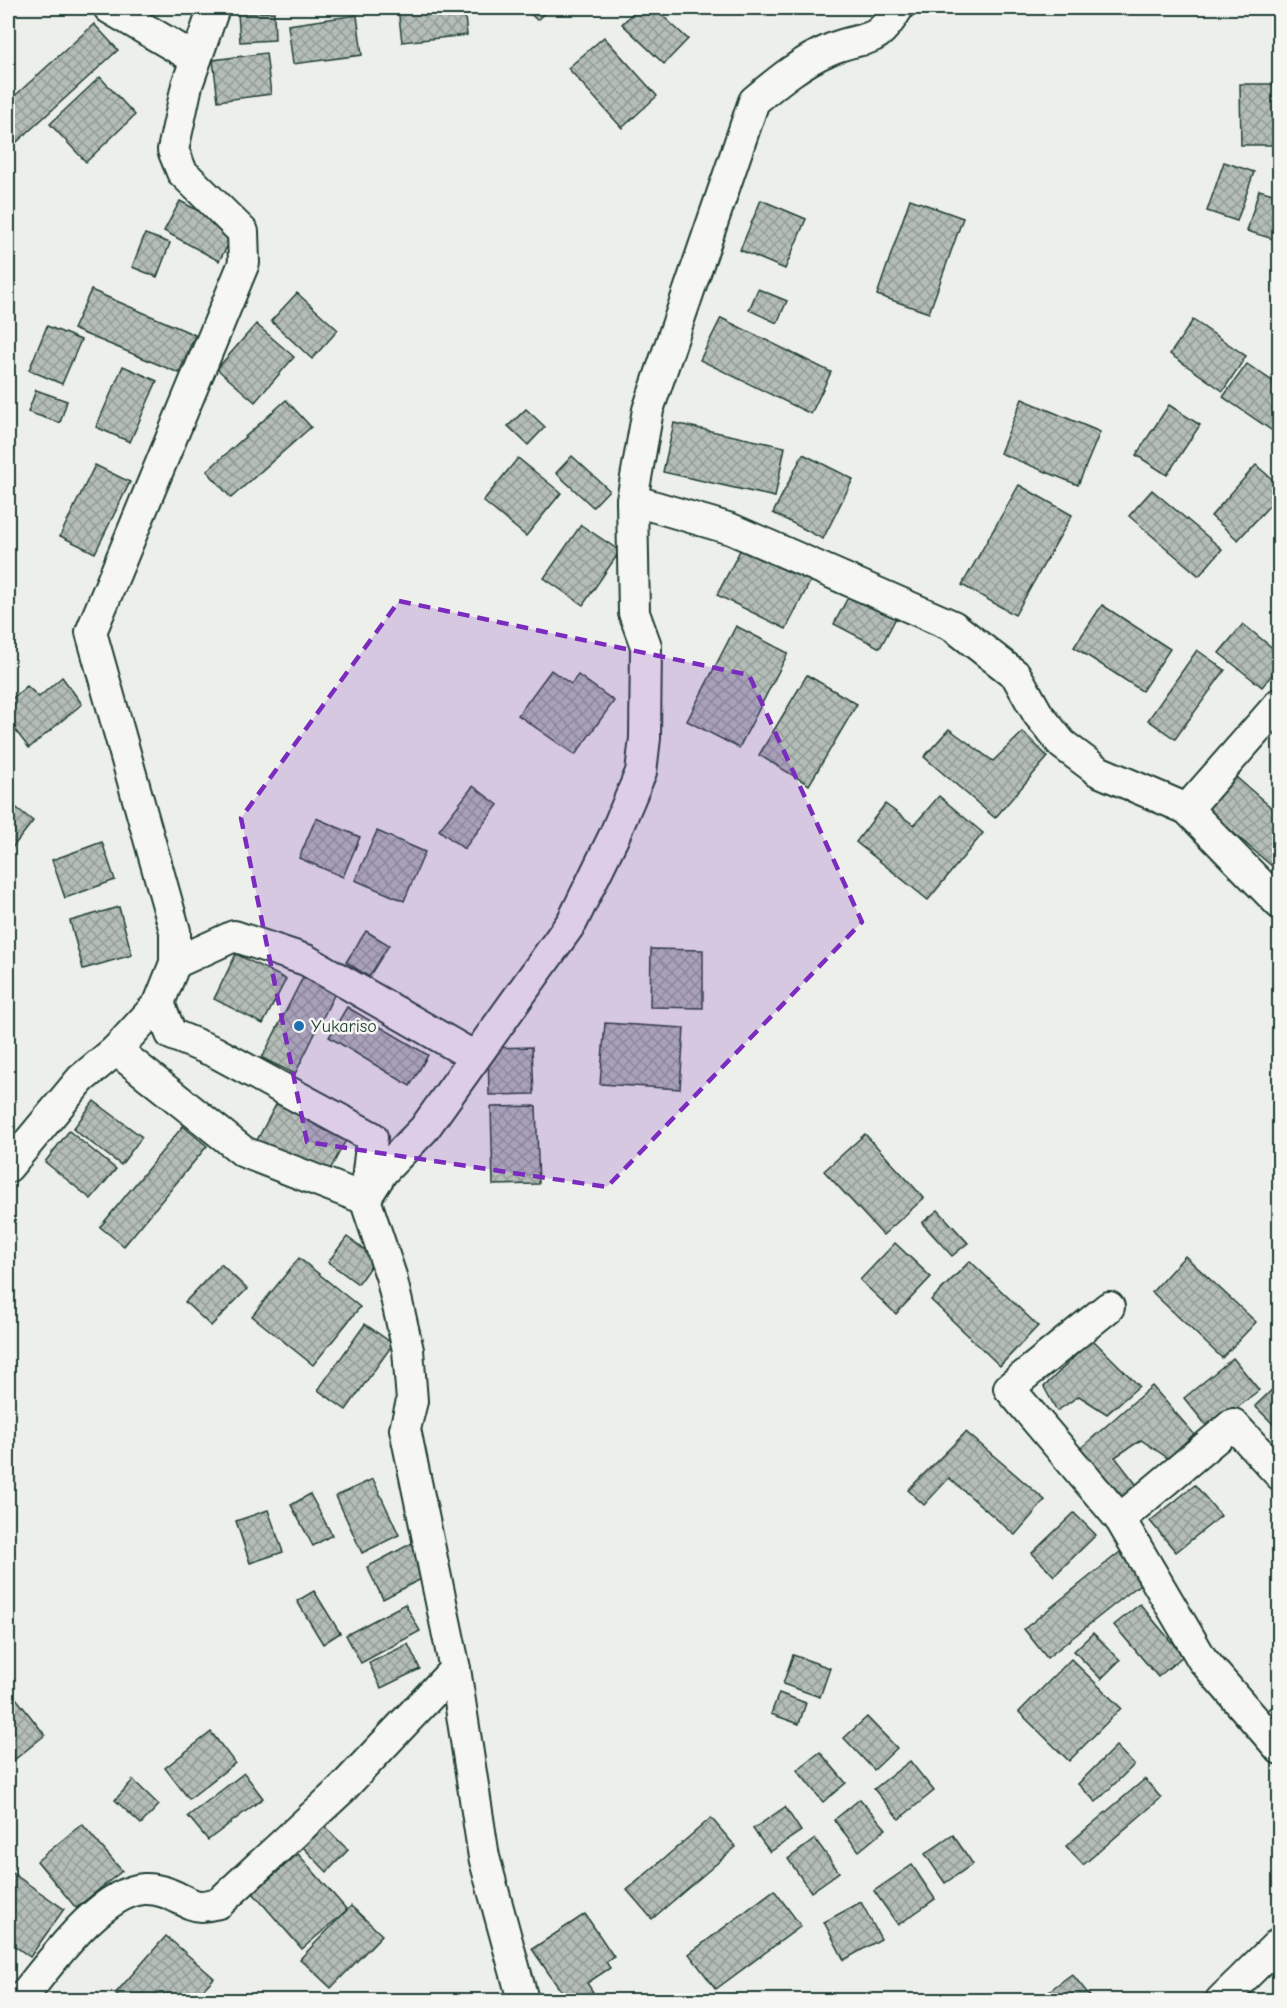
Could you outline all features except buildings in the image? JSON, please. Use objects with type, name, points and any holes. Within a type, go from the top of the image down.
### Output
[{"type":"street","points":[[109,8],[196,59]]},
{"type":"street","points":[[8,1167],[81,1079],[116,1050],[159,1003],[175,963],[175,931],[92,632],[244,263],[243,232],[182,172],[173,150],[187,85],[214,8]]},
{"type":"street","points":[[365,1199],[383,1171],[424,1129],[572,922],[614,836],[641,772],[645,738],[646,646],[634,613],[632,500],[648,410],[754,101],[784,75],[832,49],[874,38],[898,8]]},
{"type":"street","points":[[632,500],[731,529],[953,626],[1016,675],[1038,714],[1062,744],[1098,771],[1187,809],[1280,904]]},
{"type":"street","points":[[1187,809],[1280,703]]},
{"type":"street","points":[[175,963],[234,936],[306,960],[475,1057]]},
{"type":"street","points":[[159,1003],[171,1034],[215,1052],[372,1137],[365,1199],[391,1276],[408,1350],[412,1401],[405,1429],[455,1669],[484,1857],[523,2001]]},
{"type":"street","points":[[116,1050],[244,1152],[365,1199]]},
{"type":"street","points":[[1109,1307],[1009,1388],[1120,1519],[1202,1659],[1280,1749]]},
{"type":"street","points":[[1120,1519],[1233,1424],[1280,1475]]},
{"type":"street","points":[[8,1995],[18,2001],[78,1929],[113,1901],[143,1889],[169,1891],[199,1906],[219,1903],[341,1790],[455,1669]]},
{"type":"street","points":[[1221,2001],[1280,1942]]},
{"type":"highlighted area","points":[[399,601],[749,675],[862,922],[607,1187],[307,1142],[241,818]]},
{"type":"place","name":"Yukariso","points":[[299,1026]]}]
